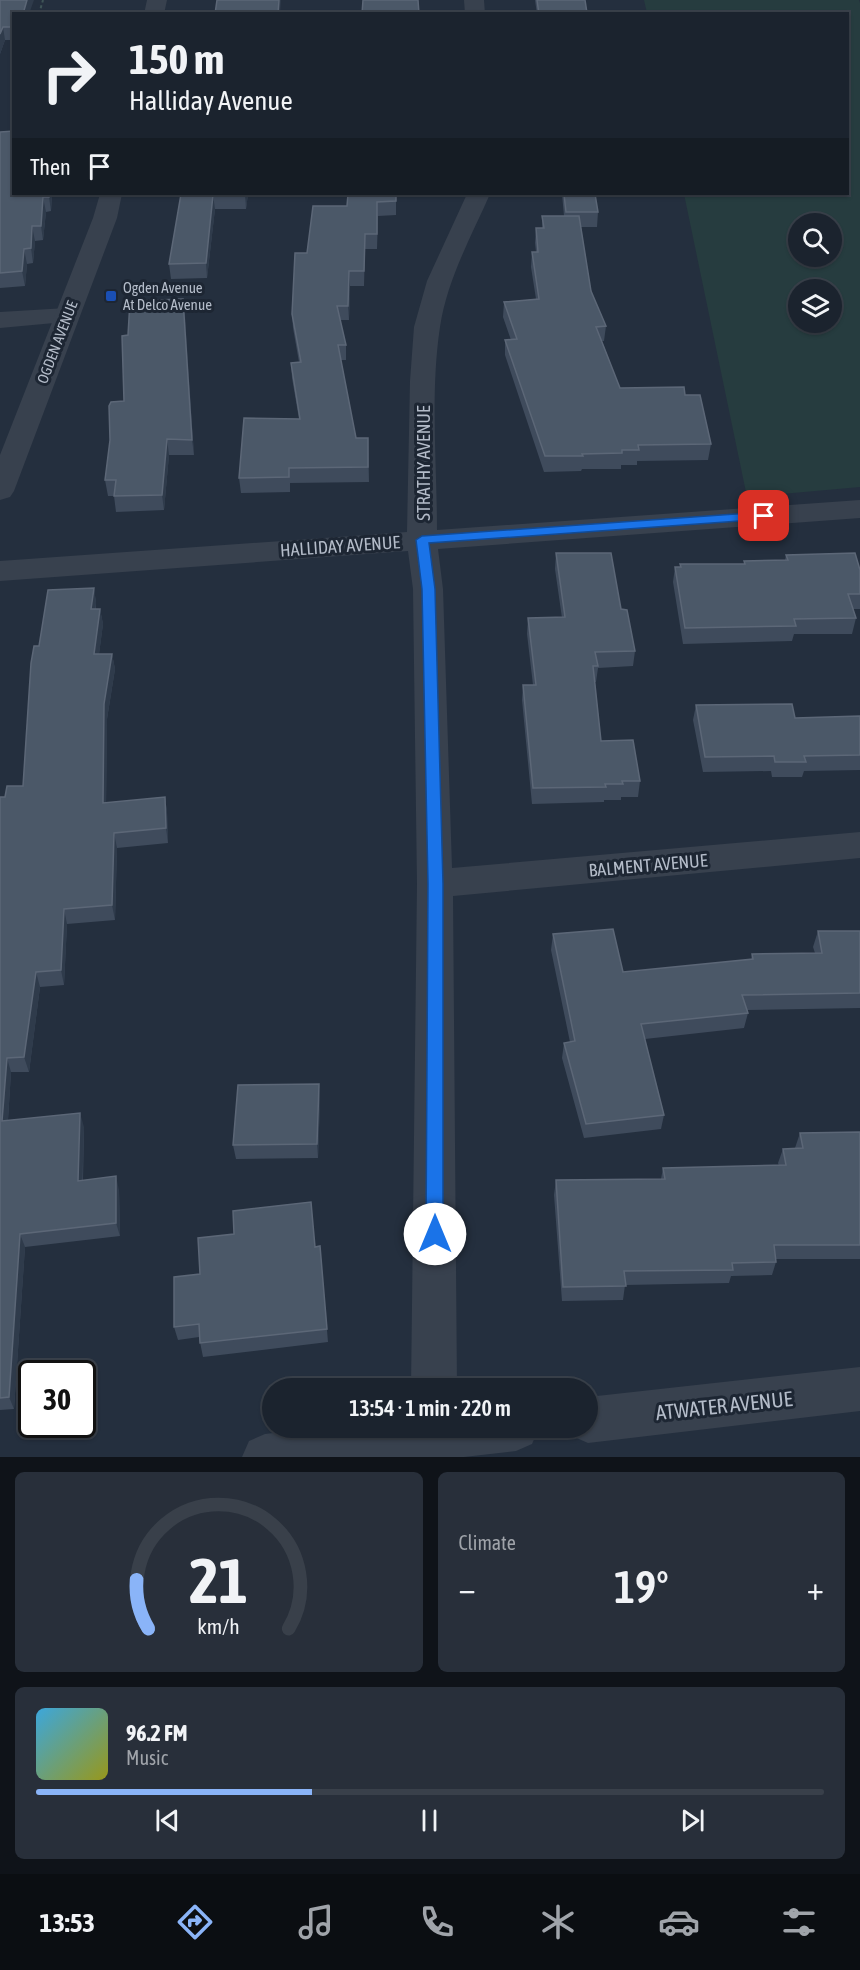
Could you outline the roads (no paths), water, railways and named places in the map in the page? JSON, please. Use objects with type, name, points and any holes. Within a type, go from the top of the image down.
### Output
[{"type":"street","name":"OGDEN AVENUE","points":[[0,491],[105,218],[111,195]]},
{"type":"street","name":"STRATHY AVENUE","points":[[434,1378],[435,884],[428,589],[422,540],[423,381],[428,327],[439,281],[477,195]]},
{"type":"street","points":[[0,320],[67,316]]},
{"type":"street","name":"HALLIDAY AVENUE","points":[[0,571],[860,509]]},
{"type":"street","name":"BALMENT AVENUE","points":[[435,884],[860,845]]},
{"type":"street","name":"ATWATER AVENUE","points":[[598,1419],[860,1389]]},
{"type":"street","points":[[265,1457],[453,1438]]},
{"type":"place","name":"Ogden Avenue At Delco Avenue","points":[[111,296]]}]
